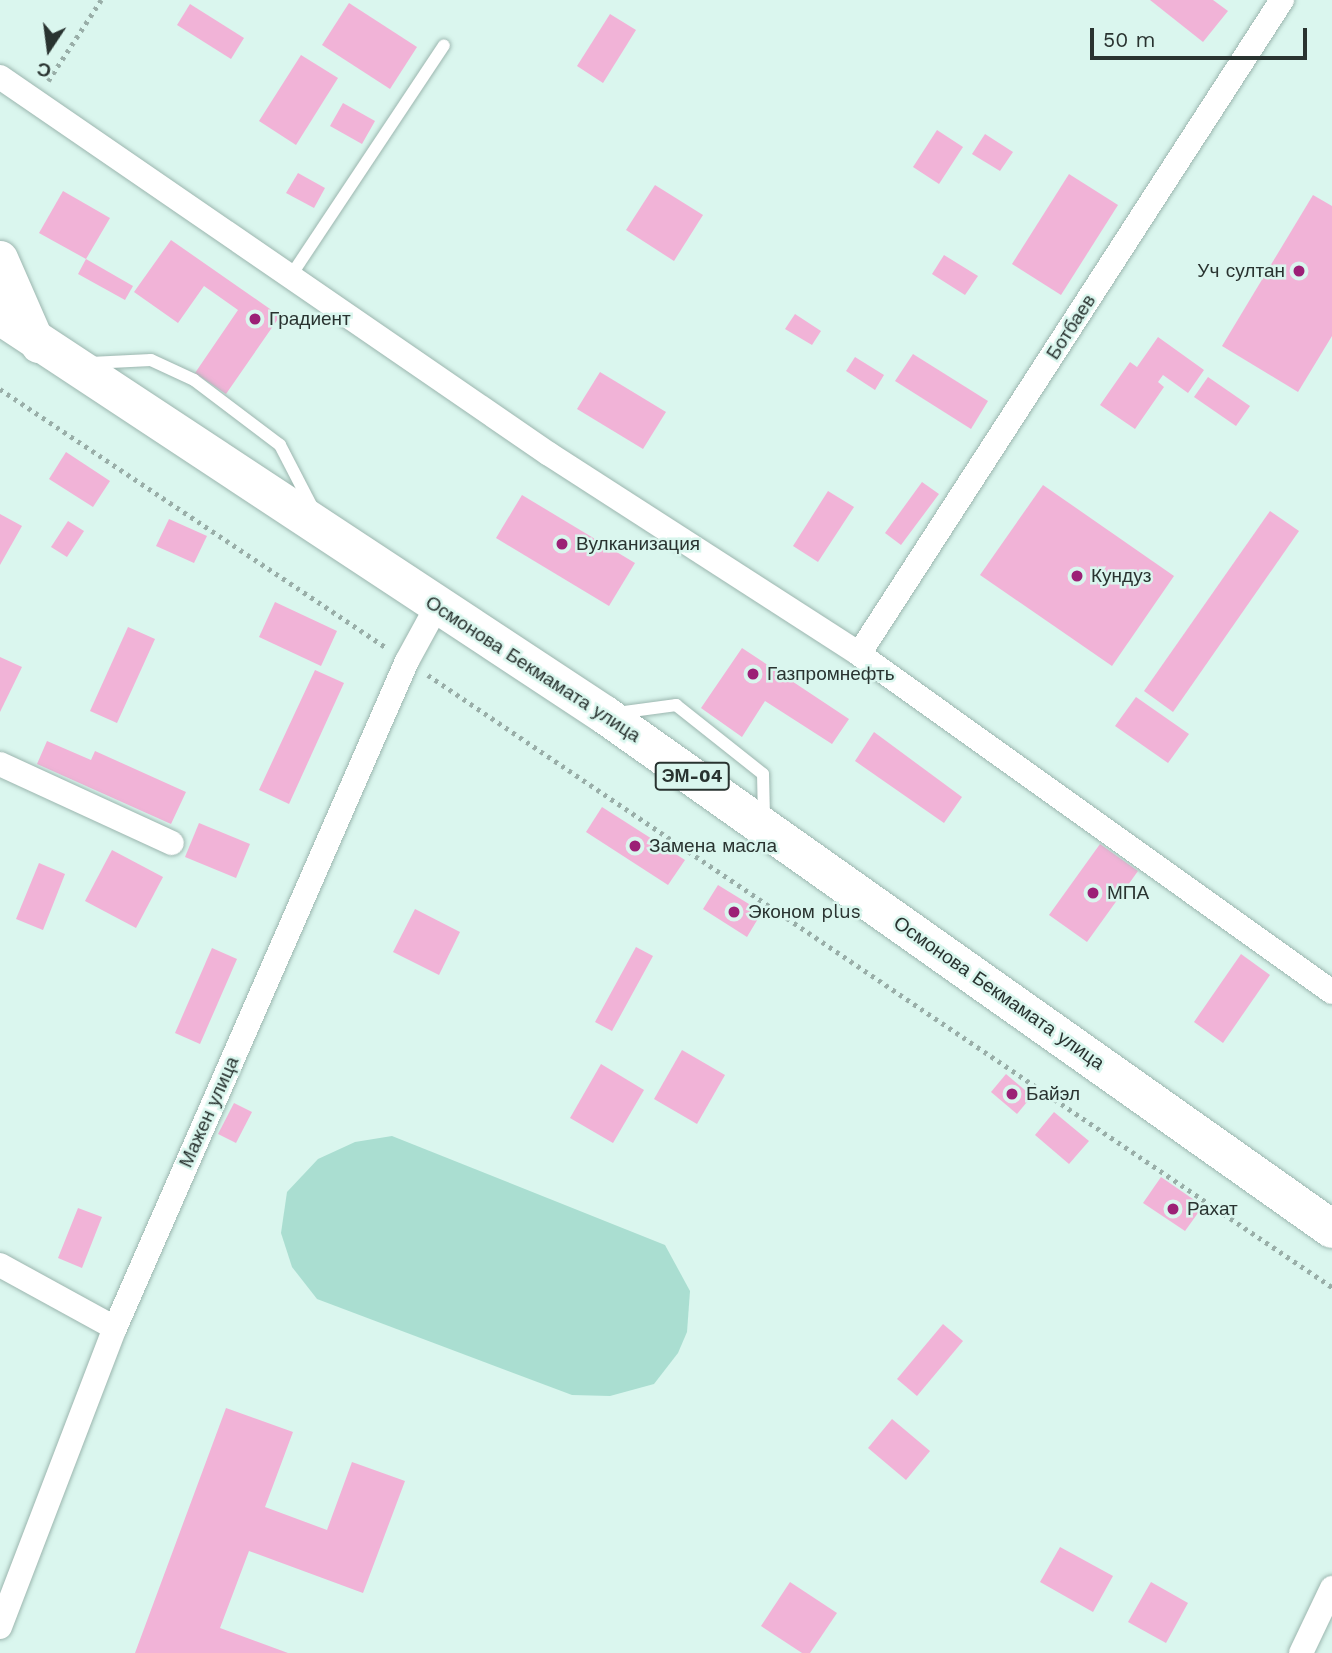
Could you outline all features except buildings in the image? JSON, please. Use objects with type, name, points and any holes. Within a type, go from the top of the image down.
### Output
[{"type":"highway","name":"Осмонова Бекмамата улица","points":[[0,316],[53,355],[605,715],[1332,1229]]},
{"type":"highway","points":[[0,342],[53,355]]},
{"type":"street","name":"Ботбаев","points":[[859,654],[1282,0]]},
{"type":"street","points":[[0,77],[549,454],[859,654],[1332,992]]},
{"type":"street","points":[[0,258],[53,355]]},
{"type":"street","name":"Мажен улица","points":[[0,1627],[115,1328],[407,661],[437,606]]},
{"type":"street","points":[[0,764],[172,843]]},
{"type":"street","points":[[0,1265],[115,1328]]},
{"type":"street","points":[[1301,1653],[1332,1588]]},
{"type":"lane","points":[[290,277],[444,45]]},
{"type":"lane","points":[[53,355],[151,360],[194,380],[280,445],[325,533]]},
{"type":"path","points":[[35,102],[102,0]]},
{"type":"path","points":[[0,389],[1332,1287]]},
{"type":"green space","points":[[392,1136],[665,1245],[690,1291],[687,1332],[678,1353],[654,1384],[610,1396],[572,1395],[317,1299],[292,1267],[281,1233],[287,1192],[318,1159],[355,1142]]},
{"type":"place","name":"Уч султан","points":[[1299,271]]},
{"type":"place","name":"Градиент","points":[[255,319]]},
{"type":"place","name":"Вулканизация","points":[[562,544]]},
{"type":"place","name":"Кундуз","points":[[1077,576]]},
{"type":"place","name":"Газпромнефть","points":[[753,674]]},
{"type":"place","name":"Замена масла","points":[[635,846]]},
{"type":"place","name":"МПА","points":[[1093,893]]},
{"type":"place","name":"Эконом plus","points":[[734,912]]},
{"type":"place","name":"Байэл","points":[[1012,1094]]},
{"type":"place","name":"Рахат","points":[[1173,1209]]}]
